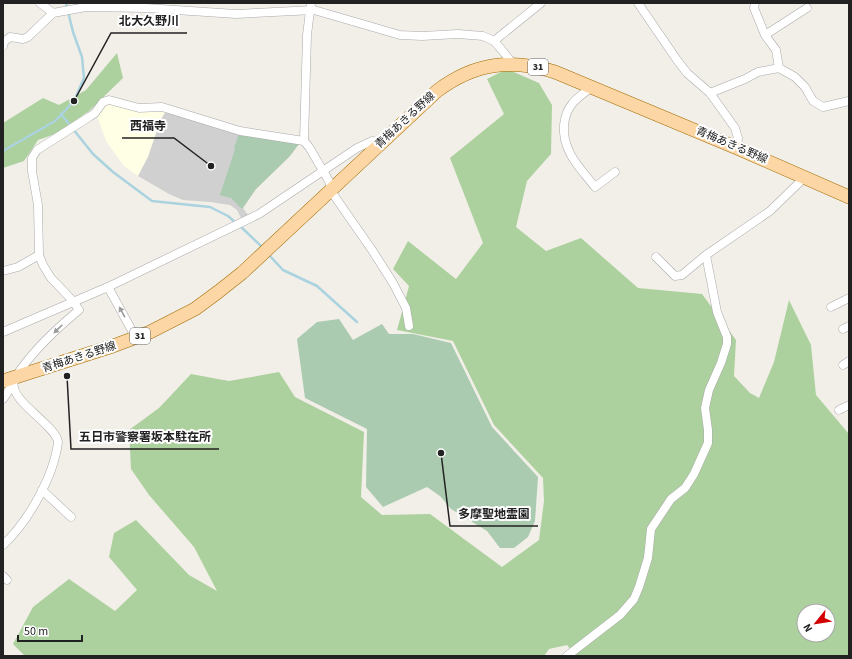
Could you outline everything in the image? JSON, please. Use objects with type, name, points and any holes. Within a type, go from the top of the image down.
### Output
[{"type":"main road","name":"青梅あきる野線","points":[[9,379],[136,338],[162,327],[195,309],[222,289],[264,252],[428,98],[454,79],[480,69],[513,64],[545,68],[593,86],[849,197]]},
{"type":"street","points":[[40,3],[58,12]]},
{"type":"street","points":[[494,41],[541,3]]},
{"type":"street","points":[[638,3],[687,73],[710,93],[735,128],[738,138],[737,148]]},
{"type":"street","points":[[755,3],[754,8],[765,35],[776,50],[779,68]]},
{"type":"street","points":[[3,45],[4,42],[10,37],[23,39],[28,37],[58,12],[86,7],[146,8],[236,14],[310,7],[314,10],[400,35],[422,36],[458,34],[482,36],[494,41],[513,64]]},
{"type":"street","points":[[304,141],[307,35],[310,7]]},
{"type":"street","points":[[765,35],[806,8]]},
{"type":"street","points":[[710,93],[758,72],[779,68],[795,77],[805,87],[813,101],[823,107],[849,101]]},
{"type":"street","points":[[593,86],[574,101],[568,111],[564,127],[566,146],[576,164],[595,187],[615,172]]},
{"type":"street","points":[[3,400],[9,379],[79,310],[74,301],[51,278],[39,255],[38,205],[32,171],[32,158],[37,150],[95,113],[103,102],[109,100],[138,108],[162,107],[240,131],[304,141],[309,146],[323,170],[329,181],[333,194],[393,283],[406,308],[409,326]]},
{"type":"street","points":[[3,332],[108,287],[259,214],[323,170],[366,143],[372,141],[380,142]]},
{"type":"street","points":[[656,257],[676,276],[682,275],[706,255],[770,211],[805,177]]},
{"type":"street","points":[[3,271],[18,267],[39,255]]},
{"type":"street","points":[[567,656],[620,615],[634,599],[640,587],[648,558],[651,529],[671,499],[685,488],[694,474],[708,443],[705,408],[709,390],[722,363],[727,344],[727,337],[717,312],[706,255]]},
{"type":"street","points":[[108,287],[136,338]]},
{"type":"street","points":[[831,307],[849,298]]},
{"type":"street","points":[[3,545],[19,529],[46,484],[57,448],[58,439],[53,432],[33,413],[14,389],[13,384],[9,379]]},
{"type":"street","points":[[839,410],[849,405]]},
{"type":"street","points":[[42,490],[71,517]]},
{"type":"shaded area","points":[[110,104],[167,110],[161,119],[148,157],[138,176],[124,166],[106,141],[97,116],[104,107]]},
{"type":"shaded area","points":[[167,110],[241,134],[290,156],[256,189],[243,208],[248,215],[241,218],[237,210],[230,205],[183,200],[169,194],[138,176],[148,157],[161,119]]},
{"type":"shaded area","points":[[239,133],[299,144],[290,156],[256,189],[242,209],[231,198],[220,195]]},
{"type":"shaded area","points":[[339,319],[353,340],[382,324],[389,334],[413,334],[451,343],[492,427],[538,477],[535,521],[528,537],[514,548],[500,548],[487,531],[451,509],[440,496],[427,487],[383,507],[366,487],[367,429],[305,398],[297,339],[317,322]]},
{"type":"green space","points":[[117,53],[123,78],[89,111],[58,133],[38,140],[24,161],[3,168],[3,123],[43,98],[59,105],[86,90]]},
{"type":"green space","points":[[507,69],[539,83],[552,105],[551,154],[527,181],[516,227],[546,251],[581,238],[638,288],[702,294],[736,340],[734,376],[750,393],[759,398],[774,362],[789,300],[811,345],[816,395],[849,434],[849,656],[574,656],[567,645],[549,649],[544,656],[25,656],[13,644],[33,607],[69,579],[115,611],[137,590],[109,557],[114,533],[136,520],[189,575],[217,591],[194,547],[149,495],[131,469],[129,430],[159,408],[191,374],[229,381],[279,372],[295,397],[364,432],[361,497],[382,515],[430,514],[502,567],[539,540],[544,501],[543,478],[494,425],[453,341],[397,330],[409,286],[393,269],[408,241],[456,279],[483,243],[450,158],[504,114],[487,79]]},
{"type":"waterway","points":[[3,151],[55,121],[74,101],[84,78],[82,57],[73,32],[66,3]]},
{"type":"waterway","points":[[61,114],[93,154],[113,172],[152,201],[210,207],[228,216],[236,223]]},
{"type":"waterway","points":[[240,226],[262,247]]},
{"type":"waterway","points":[[268,254],[283,270],[317,286],[357,322]]},
{"type":"place","name":"北大久野川","points":[[74,101]]},
{"type":"place","name":"西福寺","points":[[211,166]]},
{"type":"place","name":"五日市警察署坂本駐在所","points":[[67,376]]},
{"type":"place","name":"多摩聖地霊園","points":[[441,453]]}]
